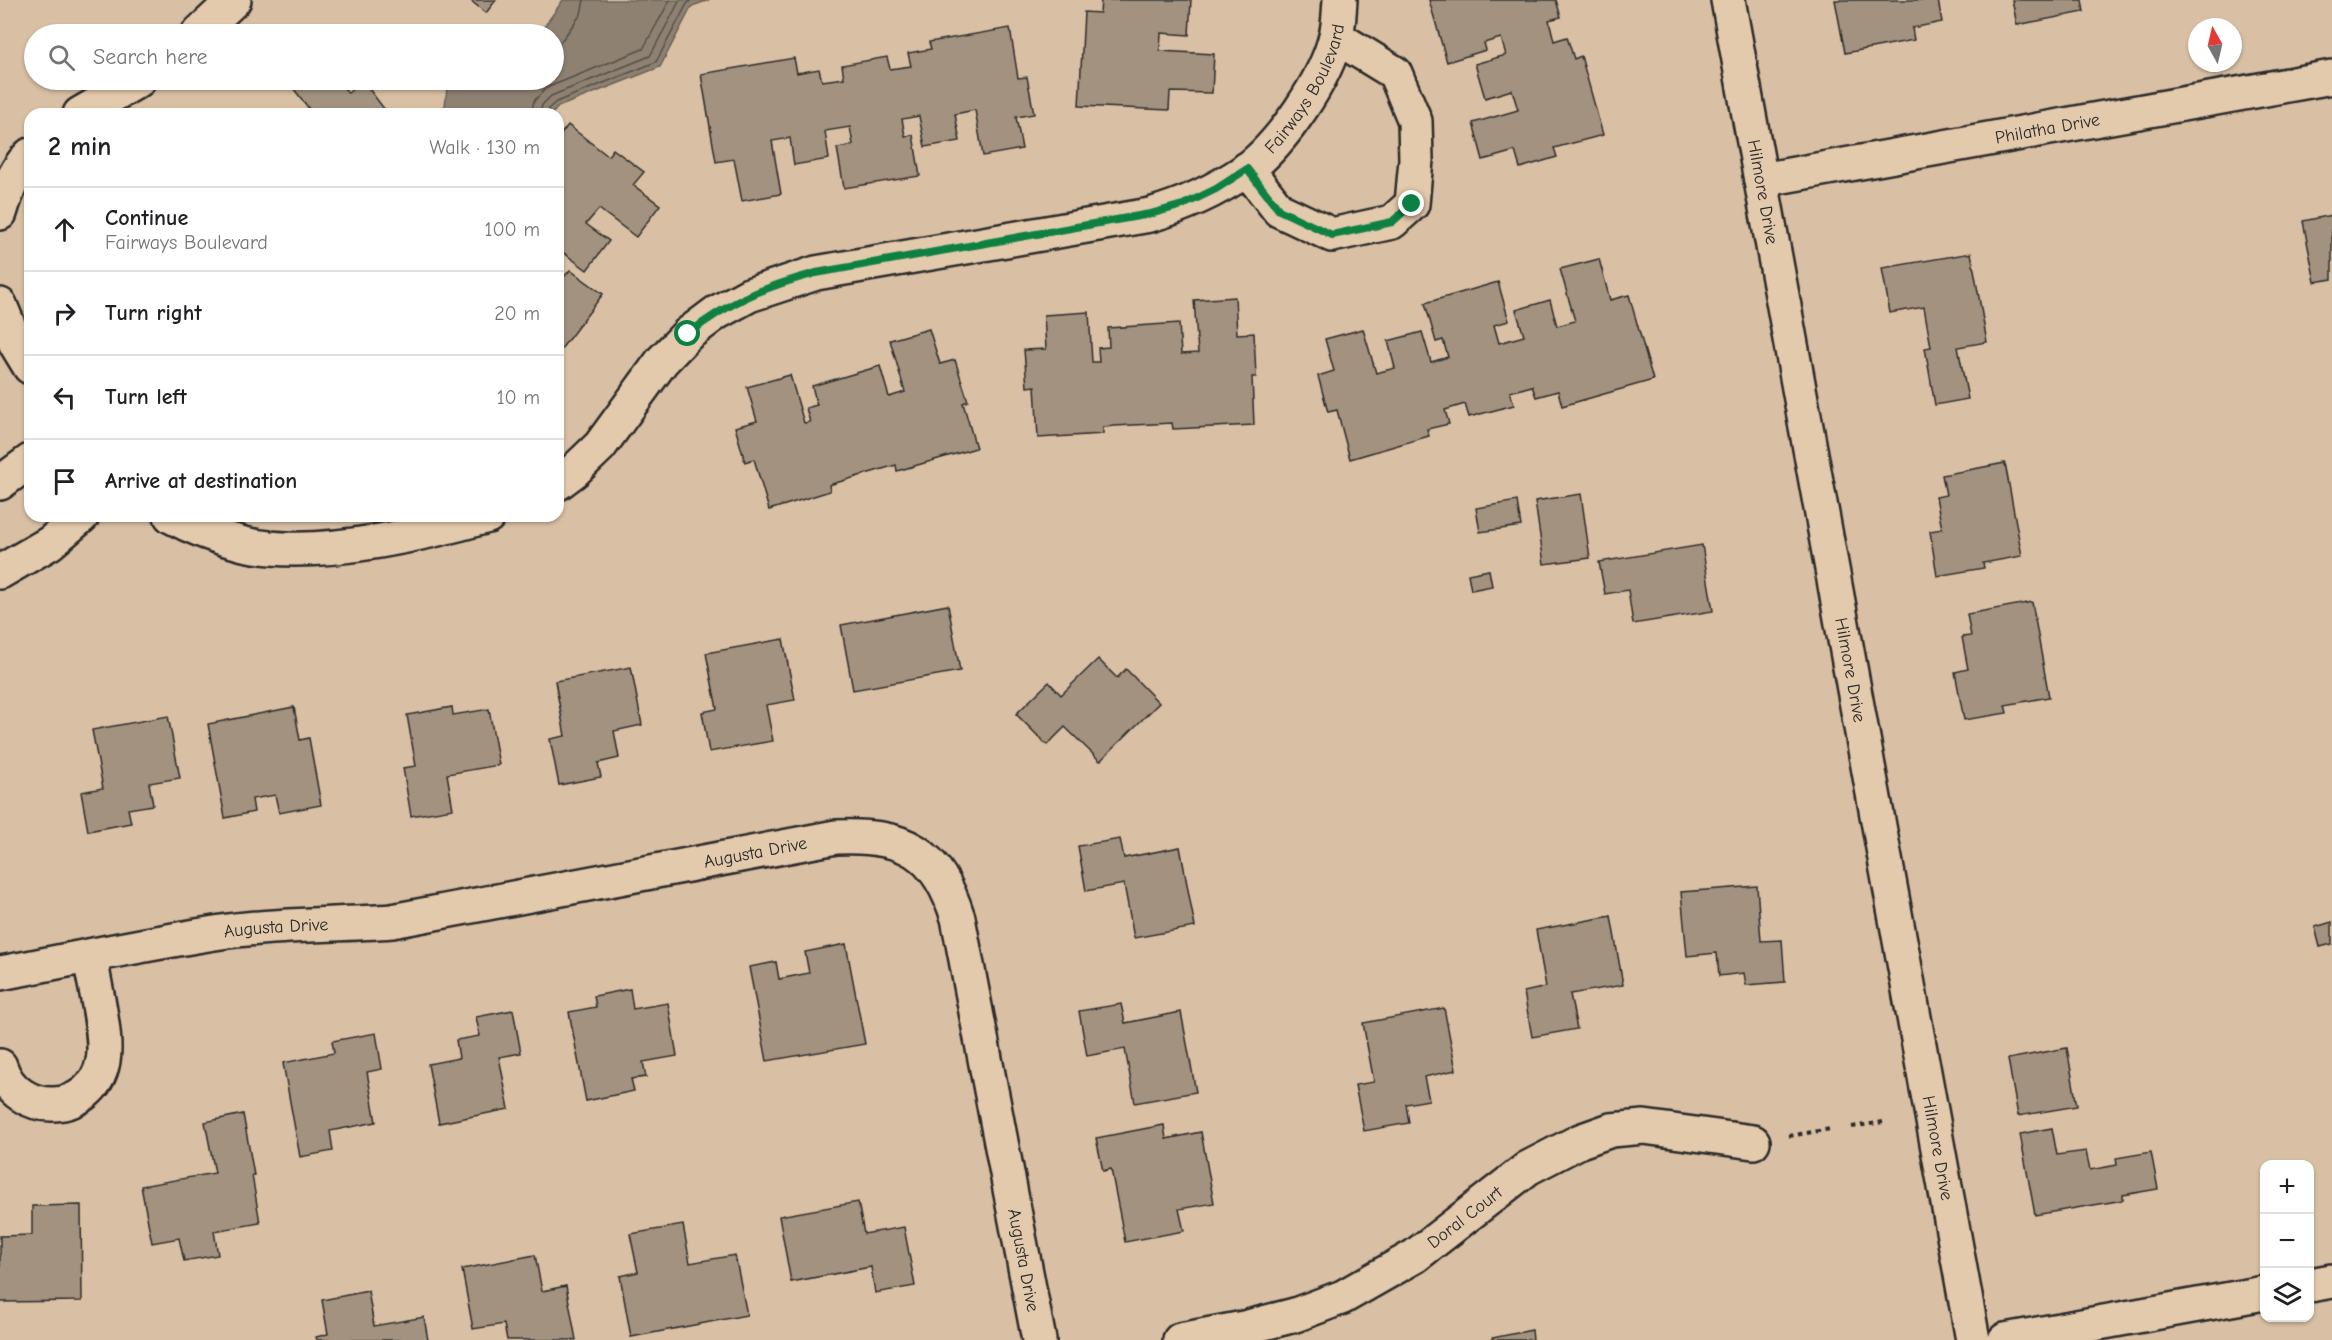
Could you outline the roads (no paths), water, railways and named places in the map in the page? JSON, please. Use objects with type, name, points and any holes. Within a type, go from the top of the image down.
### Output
[{"type":"street","points":[[209,24],[234,0]]},
{"type":"street","name":"Fairways Boulevard","points":[[564,478],[600,446],[662,361],[688,334],[716,313],[749,295],[816,273],[1150,214],[1183,205],[1216,189],[1247,169],[1273,144],[1316,87],[1336,37],[1340,0]]},
{"type":"street","name":"Hilmore Drive","points":[[1728,0],[1973,1340]]},
{"type":"street","points":[[1247,169],[1279,210],[1332,235],[1392,222],[1412,204],[1416,160],[1415,121],[1395,73],[1336,37]]},
{"type":"street","name":"Philatha Drive","points":[[1761,180],[2332,77]]},
{"type":"street","points":[[90,108],[122,90]]},
{"type":"street","points":[[0,213],[6,194],[24,160]]},
{"type":"street","points":[[0,305],[24,357]]},
{"type":"street","points":[[0,483],[24,466]]},
{"type":"street","points":[[0,572],[50,543],[75,522]]},
{"type":"street","points":[[186,522],[245,544],[284,548],[321,548],[391,539],[463,522]]},
{"type":"street","name":"Augusta Drive","points":[[0,973],[228,932],[268,927],[337,926],[392,921],[836,837],[883,837],[915,850],[938,871],[950,893],[958,918],[1039,1340]]},
{"type":"street","points":[[0,1066],[3,1075],[13,1089],[29,1101],[54,1105],[82,1095],[99,1075],[104,1061],[104,1044],[90,957]]},
{"type":"street","name":"Doral Court","points":[[1180,1340],[1284,1317],[1343,1297],[1415,1256],[1528,1168],[1580,1141],[1611,1130],[1644,1127],[1753,1142]]},
{"type":"street","points":[[2314,1284],[2332,1281]]},
{"type":"street","points":[[2005,1340],[2260,1294]]},
{"type":"water","points":[[563,0],[709,0],[692,6],[660,67],[557,108],[445,108],[447,90],[564,90],[564,24],[546,24]]}]
